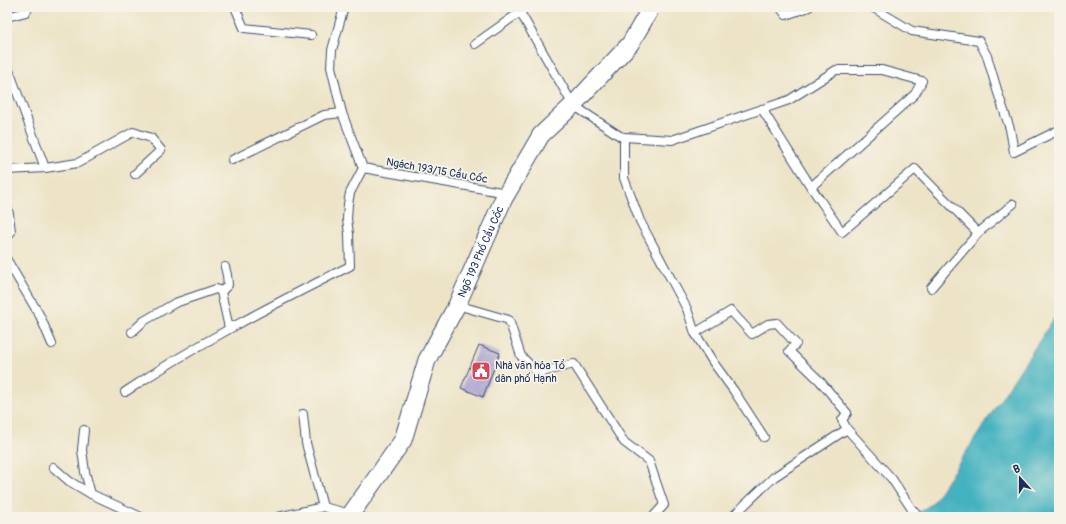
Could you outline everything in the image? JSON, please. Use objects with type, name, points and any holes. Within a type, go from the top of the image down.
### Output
[{"type":"street","name":"Ngõ 193 Phố Cầu Cốc","points":[[351,516],[403,440],[427,360],[457,305],[503,200],[541,135],[574,105],[630,44],[650,7]]},
{"type":"lane","points":[[7,17],[26,12],[29,7]]},
{"type":"lane","points":[[235,7],[244,28],[311,35]]},
{"type":"lane","points":[[124,392],[160,368],[229,328],[350,266],[347,219],[348,204],[350,193],[363,168],[342,113],[331,67],[333,45],[344,7]]},
{"type":"lane","points":[[780,7],[786,15],[809,7]]},
{"type":"lane","points":[[872,7],[912,31],[979,41],[987,56],[1010,128],[1014,152],[1059,130]]},
{"type":"lane","points":[[475,44],[520,10],[574,105],[620,136],[624,137],[672,140],[789,100],[836,70],[882,70],[922,81],[916,94],[811,187]]},
{"type":"lane","points":[[7,65],[44,168]]},
{"type":"lane","points":[[762,109],[811,187],[842,232],[915,169],[978,234]]},
{"type":"lane","points":[[232,160],[324,115],[342,113]]},
{"type":"lane","points":[[7,170],[44,168],[78,163],[133,132],[150,138],[161,150],[135,174]]},
{"type":"lane","points":[[624,137],[624,178],[640,221],[686,309],[695,333],[712,362],[764,436]]},
{"type":"lane","name":"Ngách 193/15 Cầu Cốc","points":[[363,168],[507,193]]},
{"type":"lane","points":[[931,288],[978,234],[1013,204]]},
{"type":"lane","points":[[7,207],[11,232],[7,237]]},
{"type":"lane","points":[[7,260],[40,316],[52,344]]},
{"type":"lane","points":[[221,292],[228,285],[225,268]]},
{"type":"lane","points":[[132,332],[144,321],[175,303],[216,289],[221,292],[229,328]]},
{"type":"lane","points":[[457,305],[509,320],[521,356],[538,373],[574,364],[624,442],[649,461],[664,505],[653,517]]},
{"type":"lane","points":[[695,333],[731,311],[752,334],[768,324],[777,323],[796,344],[789,351],[820,381],[847,413],[842,420],[847,429],[892,479],[911,508],[919,517]]},
{"type":"lane","points":[[303,414],[306,443],[323,507]]},
{"type":"lane","points":[[732,517],[774,477],[847,429]]},
{"type":"lane","points":[[84,430],[82,450],[85,472],[91,494]]},
{"type":"lane","points":[[53,467],[69,481],[91,494],[141,517]]},
{"type":"lane","points":[[278,517],[323,507],[351,516]]},
{"type":"water","points":[[1055,317],[1059,318],[1059,517],[911,517],[932,504]]},
{"type":"building","name":"Nhà văn hóa Tổ dân phố Hạnh","points":[[479,345],[500,353],[483,397],[461,388]]},
{"type":"place","name":"Nhà văn hóa Tổ dân phố Hạnh","points":[[481,371]]}]
